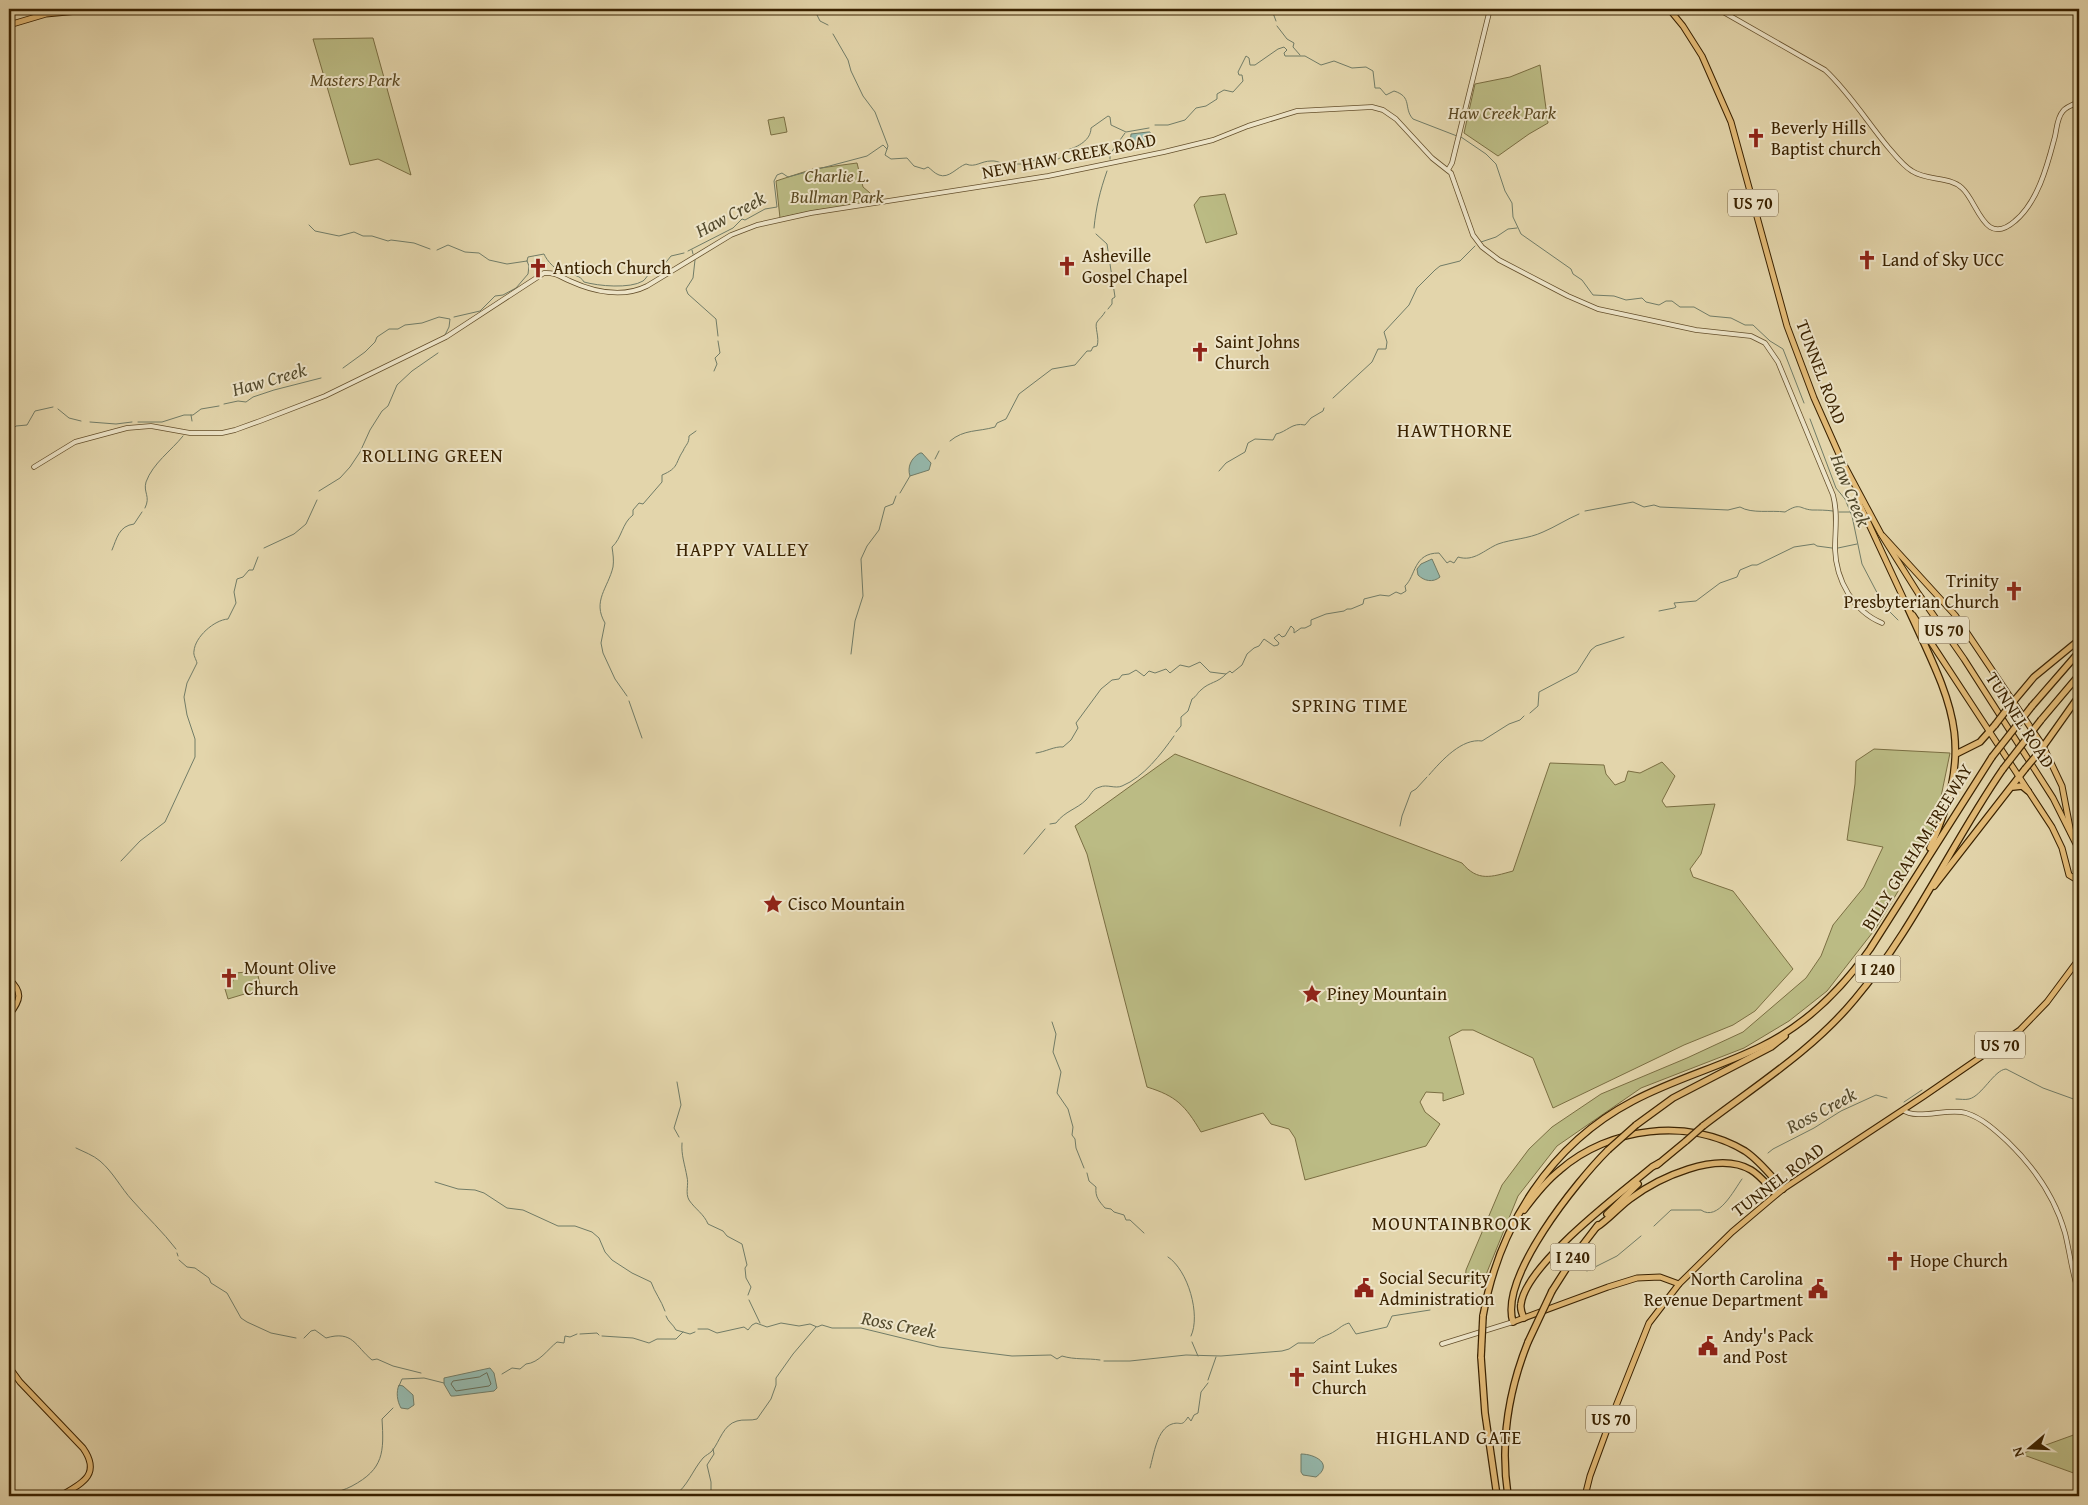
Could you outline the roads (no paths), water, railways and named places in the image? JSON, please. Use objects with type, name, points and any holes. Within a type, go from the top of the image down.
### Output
[{"type":"highway","points":[[1906,604],[1947,697],[1956,731],[1954,780],[1947,806],[1926,861]]},
{"type":"highway","points":[[1956,754],[1973,746],[1990,732],[2013,700],[2034,677],[2079,640]]},
{"type":"highway","name":"BILLY GRAHAM FREEWAY","points":[[1497,1496],[1487,1432],[1481,1357],[1483,1316],[1490,1283],[1501,1248],[1526,1199],[1547,1171],[1593,1126],[1612,1113],[1650,1093],[1747,1053],[1790,1030],[1826,1002],[1856,969],[1992,757],[2032,706],[2079,652]]},
{"type":"highway","name":"BILLY GRAHAM FREEWAY","points":[[1508,1496],[1504,1452],[1506,1425],[1512,1392],[1528,1342],[1552,1291],[1575,1255],[1612,1208],[1659,1163],[1703,1126],[1789,1061],[1838,1019],[1855,1000],[1885,960],[2003,768],[2079,675]]},
{"type":"highway","points":[[1927,892],[1932,890],[2013,787],[2079,696]]},
{"type":"highway","points":[[2013,787],[2022,786],[2028,791]]},
{"type":"highway","points":[[1513,1322],[1512,1313],[1516,1290],[1533,1248],[1566,1197],[1608,1150],[1636,1125],[1692,1088],[1771,1047],[1782,1040],[1790,1030]]},
{"type":"highway","points":[[1508,1234],[1532,1199],[1560,1169],[1595,1147],[1630,1135],[1676,1131],[1714,1138],[1747,1152],[1763,1166],[1783,1189]]},
{"type":"highway","points":[[1524,1318],[1520,1306],[1524,1294],[1550,1256],[1574,1233],[1659,1163]]},
{"type":"highway","points":[[1597,1226],[1629,1200],[1658,1182],[1684,1171],[1711,1164],[1730,1163],[1747,1168],[1763,1180],[1776,1194]]},
{"type":"main road","points":[[9,26],[46,14],[99,9]]},
{"type":"main road","name":"TUNNEL ROAD","points":[[1669,9],[1683,26],[1702,56],[1728,113],[1787,326],[1821,414],[1856,487],[1881,534],[2053,798],[2079,850]]},
{"type":"main road","points":[[1856,487],[1860,505],[1906,604],[2020,776],[2059,840],[2069,875],[2079,881]]},
{"type":"main road","points":[[1881,534],[1890,541],[1900,556],[1955,615],[2013,700],[2062,786],[2072,836]]},
{"type":"main road","name":"TUNNEL ROAD","points":[[1585,1496],[1590,1476],[1649,1323],[1679,1284],[1732,1232],[1776,1194],[1904,1110],[2020,1030],[2046,1002],[2079,959]]},
{"type":"main road","points":[[9,979],[18,988],[19,994],[16,1006],[9,1014]]},
{"type":"main road","points":[[1513,1322],[1637,1278],[1660,1278],[1679,1284]]},
{"type":"main road","points":[[9,1367],[20,1382],[83,1448],[91,1461],[91,1470],[87,1478],[60,1496]]},
{"type":"street","points":[[1448,170],[1452,163],[1490,9]]},
{"type":"street","points":[[1718,9],[1825,70],[1903,164],[1922,176],[1958,185],[1968,194],[1981,219],[1991,228],[2002,229],[2009,226],[2024,213],[2040,183],[2052,149],[2060,116],[2064,110],[2079,102]]},
{"type":"street","name":"NEW HAW CREEK ROAD","points":[[34,467],[75,442],[127,428],[151,426],[200,434],[235,430],[325,396],[446,337],[542,274],[556,274],[597,290],[619,293],[634,291],[647,286],[737,232],[757,225],[811,213],[1056,175],[1205,142],[1289,112],[1372,107],[1383,110],[1404,126],[1432,158],[1448,170],[1452,176],[1473,234],[1482,247],[1499,260],[1568,296],[1598,309],[1696,330],[1746,334],[1765,342],[1771,348],[1833,495],[1836,510],[1836,562],[1840,576],[1857,605],[1882,623]]},
{"type":"street","points":[[1904,1110],[1909,1114],[1955,1111],[1970,1114],[1999,1133],[2018,1151],[2044,1184],[2059,1216],[2079,1293]]},
{"type":"street","points":[[1442,1344],[1513,1322]]},
{"type":"water","points":[[1150,132],[1152,137],[1142,148],[1130,146],[1131,134]]},
{"type":"water","points":[[920,453],[931,463],[929,470],[910,476],[910,463]]},
{"type":"water","points":[[1432,559],[1440,577],[1432,581],[1423,579],[1418,575],[1417,569],[1421,564]]},
{"type":"water","points":[[490,1368],[494,1373],[497,1388],[494,1391],[451,1396],[444,1384],[444,1378]]},
{"type":"water","points":[[399,1385],[403,1386],[413,1395],[414,1405],[408,1409],[401,1408],[397,1394]]},
{"type":"water","points":[[1301,1454],[1317,1458],[1323,1464],[1321,1472],[1316,1477],[1303,1475],[1301,1472]]},
{"type":"waterway","points":[[814,9],[820,21],[828,25]]},
{"type":"waterway","points":[[1268,9],[1273,13],[1276,21]]},
{"type":"waterway","points":[[1277,26],[1287,39],[1294,43],[1293,47],[1300,55]]},
{"type":"waterway","name":"Haw Creek","points":[[833,34],[848,60],[863,96],[875,112],[888,146],[885,155],[891,159],[907,158],[914,166],[924,169],[928,167],[939,175],[950,174],[966,164],[972,165],[987,161],[1000,162],[1015,167],[1017,164],[1024,164],[1044,157],[1058,159],[1067,150],[1083,142],[1089,136],[1091,128],[1108,116],[1110,117],[1111,125],[1126,132],[1149,128]]},
{"type":"waterway","name":"Haw Creek","points":[[1155,125],[1168,125],[1185,120],[1196,108],[1206,106],[1217,99],[1217,94],[1224,90],[1233,92],[1243,81],[1242,75],[1239,75],[1238,72],[1246,56],[1249,58],[1250,65],[1255,65],[1284,47],[1287,50],[1284,53],[1285,56],[1305,56],[1321,65],[1334,61],[1352,68],[1366,67],[1373,71],[1375,88],[1380,88],[1386,95],[1394,91],[1404,96],[1408,111],[1413,119],[1457,136]]},
{"type":"waterway","points":[[1110,159],[1110,154],[1125,133]]},
{"type":"waterway","name":"Haw Creek","points":[[1461,137],[1486,154],[1496,164],[1505,191],[1512,203],[1513,217],[1521,234],[1571,269],[1573,274],[1582,280],[1593,295],[1614,296],[1626,300],[1642,298],[1646,302],[1659,305],[1666,301],[1672,301],[1680,307],[1694,307],[1710,316],[1731,318],[1745,325],[1753,325],[1770,341],[1783,349],[1804,403]]},
{"type":"waterway","name":"Haw Creek","points":[[688,251],[733,228],[742,219],[745,220],[765,209],[777,207],[774,181],[777,175],[782,173],[788,177],[867,156],[883,145],[887,149]]},
{"type":"waterway","points":[[1094,228],[1102,185],[1107,171]]},
{"type":"waterway","points":[[309,225],[315,231],[339,236],[354,232],[363,236],[372,236],[388,241],[414,243],[430,249]]},
{"type":"waterway","points":[[1481,242],[1496,237],[1508,229],[1517,228]]},
{"type":"waterway","points":[[1096,234],[1107,244],[1115,297],[1112,299],[1112,304],[1108,309]]},
{"type":"waterway","points":[[437,250],[448,245],[465,252],[479,253],[489,260],[507,264],[527,261]]},
{"type":"waterway","points":[[1333,398],[1372,362],[1378,349],[1386,349],[1387,342],[1384,332],[1409,305],[1417,288],[1440,266],[1460,261],[1475,246]]},
{"type":"waterway","name":"Haw Creek","points":[[692,250],[693,254]]},
{"type":"waterway","name":"Haw Creek","points":[[527,261],[528,257],[544,254],[555,268],[578,277],[584,282],[605,286],[622,286],[637,284],[643,281],[651,272],[659,271],[671,256],[684,253]]},
{"type":"waterway","points":[[695,260],[693,278],[686,289],[688,294],[716,319],[718,336]]},
{"type":"waterway","name":"Haw Creek","points":[[454,317],[480,311],[495,296],[503,295],[516,288],[528,274],[529,266],[527,261]]},
{"type":"waterway","points":[[950,441],[961,434],[995,427],[997,423],[1006,419],[1019,394],[1052,369],[1075,365],[1087,351],[1091,351],[1093,347],[1097,346],[1096,324],[1105,312]]},
{"type":"waterway","name":"Haw Creek","points":[[343,368],[365,352],[375,342],[377,337],[389,329],[398,329],[405,325],[422,323],[439,317],[450,319],[445,335]]},
{"type":"waterway","points":[[714,371],[717,364],[715,358],[720,353],[718,341]]},
{"type":"waterway","points":[[319,491],[340,478],[350,467],[360,452],[370,430],[382,411],[388,406],[397,385],[412,371],[438,353]]},
{"type":"waterway","name":"Haw Creek","points":[[224,404],[238,401],[246,402],[253,397],[274,390],[321,378]]},
{"type":"waterway","name":"Haw Creek","points":[[138,422],[162,422],[184,415],[193,415],[201,409],[219,406]]},
{"type":"waterway","name":"Haw Creek","points":[[9,433],[16,426],[27,425],[35,411],[53,407]]},
{"type":"waterway","points":[[1219,471],[1226,463],[1245,452],[1248,443],[1255,439],[1273,440],[1276,434],[1293,426],[1305,425],[1311,418],[1323,411],[1324,408]]},
{"type":"waterway","name":"Haw Creek","points":[[58,409],[69,418],[81,421]]},
{"type":"waterway","name":"Haw Creek","points":[[191,415],[192,421]]},
{"type":"waterway","name":"Haw Creek","points":[[1810,419],[1836,488],[1845,499],[1852,516],[1862,564],[1884,606],[1898,620]]},
{"type":"waterway","name":"Haw Creek","points":[[90,422],[116,424],[132,422]]},
{"type":"waterway","points":[[627,696],[615,679],[603,653],[601,643],[605,623],[601,615],[600,601],[613,567],[612,547],[626,522],[633,515],[633,510],[639,503],[643,504],[662,482],[662,475],[674,467],[688,442],[689,436],[696,431]]},
{"type":"waterway","points":[[145,508],[147,504],[145,486],[149,475],[183,436]]},
{"type":"waterway","points":[[935,459],[939,451]]},
{"type":"waterway","points":[[900,493],[910,476]]},
{"type":"waterway","points":[[851,654],[855,621],[863,596],[861,559],[867,546],[879,530],[885,507],[893,504],[896,496]]},
{"type":"waterway","points":[[264,548],[294,534],[306,524],[317,500]]},
{"type":"waterway","points":[[1585,511],[1633,502],[1644,507],[1654,505],[1660,507],[1728,510],[1740,507],[1756,511],[1785,512],[1797,507],[1833,511]]},
{"type":"waterway","points":[[112,550],[122,530],[134,524],[142,512]]},
{"type":"waterway","points":[[1839,512],[1850,512]]},
{"type":"waterway","points":[[1036,753],[1063,747],[1071,740],[1078,728],[1076,723],[1101,689],[1112,680],[1119,679],[1122,675],[1136,670],[1144,676],[1149,671],[1155,673],[1166,669],[1170,673],[1180,665],[1189,667],[1200,662],[1210,672],[1226,674],[1230,671],[1232,673],[1242,665],[1247,654],[1259,646],[1264,639],[1274,646],[1278,645],[1279,643],[1274,638],[1279,634],[1282,637],[1285,636],[1291,626],[1294,629],[1294,633],[1301,628],[1311,625],[1311,620],[1326,614],[1351,609],[1363,604],[1364,599],[1380,595],[1389,596],[1396,592],[1401,594],[1406,591],[1405,586],[1409,582],[1416,566],[1424,557],[1439,553],[1447,563],[1450,561],[1454,563],[1458,557],[1474,557],[1498,544],[1537,534],[1579,514]]},
{"type":"waterway","points":[[1659,611],[1676,607],[1674,603],[1696,601],[1720,583],[1737,577],[1740,570],[1757,565],[1794,547],[1814,544],[1832,548]]},
{"type":"waterway","points":[[1838,548],[1857,544]]},
{"type":"waterway","points":[[121,861],[140,841],[165,822],[195,757],[195,739],[187,715],[184,697],[187,683],[197,663],[194,654],[195,646],[206,630],[217,622],[228,619],[236,603],[234,592],[237,579],[243,577],[249,570],[253,570],[258,557]]},
{"type":"waterway","points":[[1530,713],[1538,706],[1539,692],[1577,672],[1591,650],[1596,646],[1624,637]]},
{"type":"waterway","points":[[1176,732],[1181,726],[1181,717],[1188,711],[1192,699],[1204,687],[1226,674]]},
{"type":"waterway","points":[[629,701],[642,738]]},
{"type":"waterway","points":[[1429,775],[1446,757],[1460,746],[1475,741],[1482,741],[1524,716]]},
{"type":"waterway","points":[[1050,824],[1056,823],[1088,798],[1097,788],[1103,786],[1119,787],[1138,777],[1158,757],[1174,736]]},
{"type":"waterway","points":[[1400,826],[1411,792],[1427,777]]},
{"type":"waterway","points":[[1024,854],[1045,829]]},
{"type":"waterway","points":[[1052,1022],[1056,1034],[1053,1052],[1061,1072],[1057,1093],[1068,1109],[1073,1127],[1072,1135],[1084,1168]]},
{"type":"waterway","name":"Ross Creek","points":[[1956,1099],[1974,1097],[2001,1070],[2006,1069],[2043,1088],[2079,1101]]},
{"type":"waterway","points":[[677,1082],[681,1105],[674,1128],[679,1137]]},
{"type":"waterway","name":"Ross Creek","points":[[1904,1102],[1922,1090]]},
{"type":"waterway","name":"Ross Creek","points":[[1768,1153],[1841,1111],[1876,1095],[1887,1098]]},
{"type":"waterway","points":[[682,1143],[689,1200],[708,1224],[723,1231],[727,1236],[742,1244],[747,1265],[745,1268],[746,1278],[751,1287],[748,1295]]},
{"type":"waterway","points":[[76,1148],[105,1165],[128,1195],[176,1249]]},
{"type":"waterway","points":[[1087,1173],[1089,1181],[1096,1187],[1098,1199],[1105,1208],[1124,1215],[1126,1220],[1130,1220],[1144,1233]]},
{"type":"waterway","name":"Ross Creek","points":[[1654,1226],[1671,1210],[1713,1212],[1725,1203],[1742,1179]]},
{"type":"waterway","points":[[435,1182],[458,1189],[475,1190],[484,1193],[507,1208],[523,1210],[558,1226],[575,1226],[592,1232],[599,1238],[605,1252],[612,1260],[651,1282],[665,1311]]},
{"type":"waterway","name":"Ross Creek","points":[[1587,1271],[1617,1256],[1641,1236]]},
{"type":"waterway","points":[[1168,1257],[1181,1272],[1191,1294],[1194,1317],[1194,1327],[1191,1336]]},
{"type":"waterway","points":[[179,1260],[187,1267],[195,1268],[209,1278],[211,1283],[227,1293],[241,1318],[271,1333],[296,1338]]},
{"type":"waterway","points":[[749,1300],[760,1323]]},
{"type":"waterway","name":"Ross Creek","points":[[1104,1361],[1130,1361],[1186,1355],[1221,1356],[1282,1351],[1298,1343],[1314,1343],[1349,1323],[1356,1334],[1387,1327],[1392,1316],[1430,1310]]},
{"type":"waterway","points":[[666,1316],[676,1330],[690,1334],[695,1332]]},
{"type":"waterway","name":"Ross Creek","points":[[698,1329],[708,1329],[717,1333],[744,1327],[748,1330],[756,1323],[767,1327],[781,1323],[799,1326],[810,1324],[817,1327],[822,1325],[832,1328],[861,1328],[939,1347],[1012,1356],[1051,1355],[1057,1359],[1062,1356],[1100,1360]]},
{"type":"waterway","points":[[674,1496],[683,1488],[703,1458],[712,1451],[728,1426],[739,1420],[757,1419],[771,1399],[776,1385],[776,1378],[816,1327]]},
{"type":"waterway","points":[[304,1338],[311,1331],[315,1330],[326,1338],[342,1336],[353,1341],[372,1360],[377,1359],[393,1366],[421,1373]]},
{"type":"waterway","name":"Ross Creek","points":[[602,1336],[633,1338],[649,1343],[657,1339],[676,1339],[683,1332]]},
{"type":"waterway","name":"Ross Creek","points":[[580,1334],[597,1333],[599,1335]]},
{"type":"waterway","name":"Ross Creek","points":[[502,1374],[512,1368],[520,1369],[526,1364],[535,1361],[557,1342],[564,1343],[565,1336],[570,1337],[577,1334]]},
{"type":"waterway","points":[[1192,1342],[1198,1356]]},
{"type":"waterway","points":[[1208,1380],[1216,1357]]},
{"type":"waterway","points":[[399,1386],[402,1379],[424,1378],[444,1383]]},
{"type":"waterway","points":[[1150,1468],[1157,1443],[1163,1431],[1172,1424],[1182,1423],[1188,1417],[1191,1421],[1194,1415],[1198,1413],[1201,1392],[1208,1383]]},
{"type":"waterway","points":[[330,1496],[363,1480],[376,1466],[382,1450],[382,1419],[393,1408]]},
{"type":"waterway","points":[[711,1496],[711,1482],[707,1465],[714,1454],[713,1449]]},
{"type":"place","name":"Beverly Hills Baptist church","points":[[1756,138]]},
{"type":"place","name":"Land of Sky UCC","points":[[1867,260]]},
{"type":"place","name":"Asheville Gospel Chapel","points":[[1067,266]]},
{"type":"place","name":"Antioch Church","points":[[538,268]]},
{"type":"place","name":"Saint Johns Church","points":[[1200,352]]},
{"type":"place","name":"Trinity Presbyterian Church","points":[[2014,591]]},
{"type":"place","name":"Cisco Mountain","points":[[773,904]]},
{"type":"place","name":"Mount Olive Church","points":[[229,978]]},
{"type":"place","name":"Piney Mountain","points":[[1312,994]]},
{"type":"place","name":"Hope Church","points":[[1895,1261]]},
{"type":"place","name":"Social Security Administration","points":[[1364,1288]]},
{"type":"place","name":"North Carolina Revenue Department","points":[[1818,1289]]},
{"type":"place","name":"Andy's Pack and Post","points":[[1708,1346]]},
{"type":"place","name":"Saint Lukes Church","points":[[1297,1377]]},
{"type":"district","name":"HAWTHORNE","points":[[1455,430]]},
{"type":"district","name":"ROLLING GREEN","points":[[433,455]]},
{"type":"district","name":"HAPPY VALLEY","points":[[743,549]]},
{"type":"district","name":"SPRING TIME","points":[[1350,705]]},
{"type":"district","name":"MOUNTAINBROOK","points":[[1452,1223]]},
{"type":"district","name":"HIGHLAND GATE","points":[[1449,1437]]},
{"type":"park label","name":"Masters Park","points":[[355,80]]},
{"type":"park label","name":"Haw Creek Park","points":[[1502,113]]},
{"type":"park label","name":"Charlie L. Bullman Park","points":[[837,186]]}]
